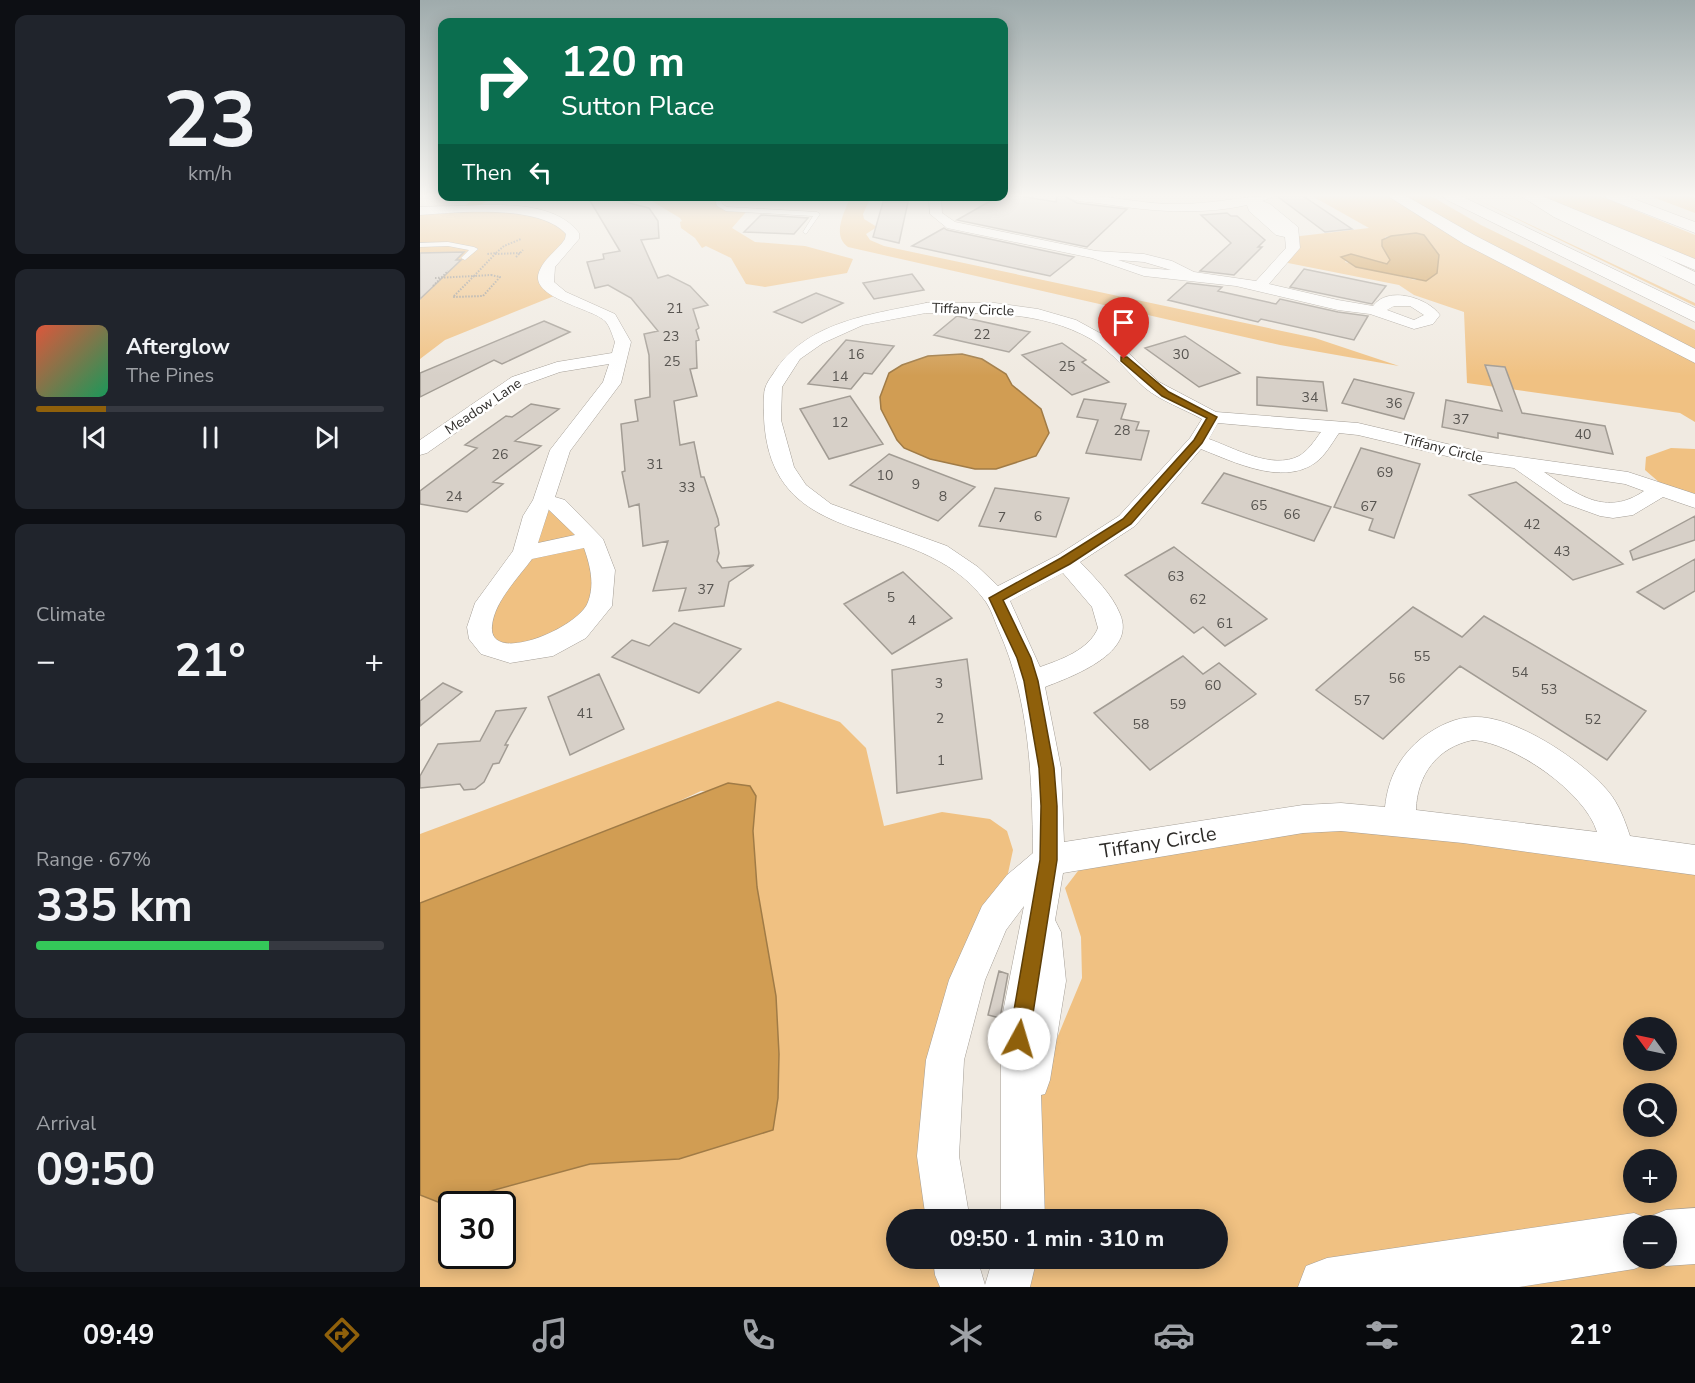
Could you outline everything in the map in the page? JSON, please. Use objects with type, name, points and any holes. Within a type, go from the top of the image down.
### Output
[{"type":"main road","points":[[1501,256],[1695,357]]},
{"type":"main road","points":[[1573,256],[1695,316]]},
{"type":"main road","points":[[1617,256],[1695,292]]},
{"type":"main road","points":[[1647,256],[1695,279]]},
{"type":"main road","points":[[1673,256],[1695,265]]},
{"type":"main road","points":[[1677,1237],[1695,1236]]},
{"type":"main road","points":[[1327,1287],[1623,1243]]},
{"type":"street","points":[[544,500],[556,505],[592,539],[603,570],[600,606],[577,631],[544,649],[510,653],[490,647],[482,639],[479,627],[487,603],[524,553],[534,516],[544,500],[560,450],[612,383],[623,342],[611,318],[559,294],[546,283],[544,278],[547,270],[558,256]]},
{"type":"street","points":[[1134,256],[1156,260],[1189,273],[1379,312]]},
{"type":"street","points":[[1258,287],[1288,256]]},
{"type":"street","name":"Tiffany Circle","points":[[1023,1209],[1020,1022],[1049,860],[1046,768],[1031,681],[1024,658],[996,598],[970,573],[939,551],[823,509],[798,489],[784,467],[772,420],[771,399],[779,374],[794,356],[833,331],[874,317],[937,307],[1016,310],[1071,323],[1112,346],[1136,371],[1165,394],[1212,417],[1392,435],[1456,452],[1518,464],[1615,476],[1661,488],[1695,501]]},
{"type":"street","name":"Meadow Lane","points":[[420,449],[495,395],[528,376],[570,364],[620,357]]},
{"type":"street","points":[[996,598],[1066,561],[1127,521],[1198,441],[1212,417]]},
{"type":"street","points":[[1198,441],[1262,463],[1288,465],[1307,460],[1333,428]]},
{"type":"street","points":[[1518,464],[1578,501],[1602,509],[1625,510],[1661,488]]},
{"type":"street","points":[[524,553],[592,539]]},
{"type":"street","points":[[1031,681],[1099,650],[1109,640],[1110,619],[1104,605],[1066,561]]},
{"type":"street","points":[[1399,824],[1404,783],[1415,762],[1443,736],[1456,730],[1482,728],[1506,733],[1569,774],[1603,807],[1619,850]]},
{"type":"street","name":"Tiffany Circle","points":[[1049,860],[1303,819],[1341,817],[1463,829],[1695,860]]},
{"type":"street","points":[[946,1209],[938,1156],[945,1060],[967,980],[994,918],[1019,886],[1049,860]]},
{"type":"street","points":[[956,1269],[963,1287]]},
{"type":"street","points":[[1007,1287],[1012,1269]]},
{"type":"path","points":[[433,286],[448,271]]},
{"type":"path","points":[[474,276],[500,277],[483,296],[453,297],[460,290],[474,276]]},
{"type":"shaded area","points":[[420,256],[557,256],[547,270],[559,294],[445,340],[420,359]]},
{"type":"shaded area","points":[[727,256],[842,256],[853,259],[847,273],[765,287],[746,284],[731,258]]},
{"type":"shaded area","points":[[888,256],[931,256],[1315,338],[1399,366],[1280,345]]},
{"type":"shaded area","points":[[1285,256],[1349,256],[1345,262],[1415,280],[1436,269],[1439,256],[1508,256],[1695,357],[1695,422],[1680,413],[1467,383],[1464,312],[1414,295],[1399,285],[1283,262]]},
{"type":"shaded area","points":[[1357,256],[1389,256],[1390,263],[1379,263]]},
{"type":"shaded area","points":[[1358,256],[1387,264],[1390,260],[1388,256],[1439,256],[1437,273],[1426,281],[1356,267],[1341,257]]},
{"type":"shaded area","points":[[1509,256],[1544,256],[1695,330],[1695,351]]},
{"type":"shaded area","points":[[1593,256],[1695,303],[1695,306]]},
{"type":"shaded area","points":[[1683,256],[1695,256],[1695,261]]},
{"type":"shaded area","points":[[962,354],[982,359],[1006,374],[1012,385],[1041,409],[1049,433],[1036,456],[996,469],[975,469],[930,459],[904,448],[897,440],[881,409],[880,397],[889,373],[902,365],[928,356]]},
{"type":"shaded area","points":[[1671,448],[1695,449],[1695,494],[1660,483],[1645,470],[1646,457]]},
{"type":"shaded area","points":[[544,500],[592,539],[600,606],[544,649],[490,647],[487,603]]},
{"type":"shaded area","points":[[778,701],[840,722],[866,748],[884,826],[942,812],[990,819],[1007,831],[1013,850],[1007,878],[960,974],[947,1209],[886,1209],[886,1269],[958,1269],[963,1287],[420,1287],[420,1195],[438,1202],[438,1269],[516,1269],[516,1191],[491,1191],[590,1164],[679,1159],[778,1098],[779,1054],[776,996],[757,887],[753,831],[756,796],[701,791],[643,818],[420,903],[420,834]]},
{"type":"shaded area","points":[[728,783],[750,786],[756,796],[753,831],[757,887],[776,996],[779,1054],[778,1098],[773,1130],[679,1159],[590,1164],[491,1191],[438,1191],[438,1202],[420,1195],[420,903]]},
{"type":"shaded area","points":[[1303,819],[1695,860],[1695,1287],[1007,1287],[1012,1269],[1228,1269],[1228,1209],[1025,1209],[1043,1072],[1082,978],[1081,937],[1065,888],[1081,867]]},
{"type":"building","points":[[420,256],[460,256],[456,260],[461,260],[420,299]]},
{"type":"building","points":[[603,256],[648,256],[658,278],[668,275],[690,286],[708,305],[693,309],[699,328],[696,330],[699,340],[696,341],[697,368],[690,369],[697,396],[674,401],[680,445],[694,442],[701,477],[704,477],[718,519],[719,525],[715,528],[719,553],[717,561],[722,568],[754,565],[729,582],[724,606],[679,611],[686,588],[653,591],[668,541],[643,546],[639,504],[629,507],[622,472],[625,471],[621,424],[638,421],[635,400],[650,397],[649,355],[644,334],[658,331],[631,298],[608,285],[595,288],[587,262],[604,259]]},
{"type":"building","points":[[958,256],[1074,257],[1050,276]]},
{"type":"building","points":[[1217,256],[1253,256],[1234,275],[1200,271]]},
{"type":"building","points":[[1304,269],[1386,286],[1372,304],[1290,287]]},
{"type":"building","points":[[912,274],[924,290],[874,299],[863,283]]},
{"type":"building","points":[[1187,283],[1222,287],[1218,291],[1276,304],[1280,299],[1368,316],[1354,340],[1261,319],[1258,322],[1168,300]]},
{"type":"building","points":[[816,293],[843,303],[802,323],[774,312]]},
{"type":"building","points":[[957,316],[1030,332],[1009,352],[934,335]]},
{"type":"building","points":[[544,321],[570,332],[502,364],[494,360],[420,397],[420,373]]},
{"type":"building","points":[[1185,336],[1240,373],[1199,387],[1145,348]]},
{"type":"building","points":[[846,340],[894,346],[872,374],[864,373],[851,389],[808,384]]},
{"type":"building","points":[[1062,343],[1086,360],[1082,362],[1109,382],[1072,395],[1022,355]]},
{"type":"building","points":[[1485,365],[1505,367],[1522,413],[1605,426],[1613,454],[1498,433],[1498,438],[1442,427],[1446,400],[1502,411]]},
{"type":"building","points":[[1257,377],[1323,382],[1327,411],[1257,405]]},
{"type":"building","points":[[1354,379],[1414,393],[1404,419],[1342,403]]},
{"type":"building","points":[[850,396],[883,444],[829,459],[800,409]]},
{"type":"building","points":[[1084,399],[1126,404],[1121,419],[1139,422],[1136,430],[1149,431],[1141,460],[1086,453],[1098,420],[1077,417]]},
{"type":"building","points":[[531,404],[559,409],[515,441],[541,446],[493,482],[503,484],[467,512],[420,504],[420,491],[477,448],[465,445],[506,416],[512,417]]},
{"type":"building","points":[[1361,448],[1420,464],[1394,538],[1369,530],[1373,519],[1334,507]]},
{"type":"building","points":[[889,454],[975,487],[938,521],[850,485]]},
{"type":"building","points":[[1224,473],[1331,507],[1314,541],[1202,503]]},
{"type":"building","points":[[1516,482],[1623,564],[1573,580],[1469,495]]},
{"type":"building","points":[[995,488],[1069,498],[1056,537],[979,526]]},
{"type":"building","points":[[1695,516],[1695,540],[1633,560],[1630,551]]},
{"type":"building","points":[[1174,547],[1267,619],[1225,646],[1203,627],[1194,633],[1125,575]]},
{"type":"building","points":[[1695,559],[1695,591],[1664,609],[1637,592]]},
{"type":"building","points":[[903,572],[952,618],[892,654],[844,604]]},
{"type":"building","points":[[1413,607],[1462,637],[1484,616],[1646,711],[1607,760],[1460,666],[1383,739],[1316,690]]},
{"type":"building","points":[[674,623],[741,649],[699,693],[612,657],[632,640],[649,646]]},
{"type":"building","points":[[1183,656],[1203,674],[1219,663],[1256,694],[1150,770],[1094,713]]},
{"type":"building","points":[[967,659],[982,779],[897,793],[892,670]]},
{"type":"building","points":[[599,674],[624,729],[570,755],[548,697]]},
{"type":"building","points":[[443,683],[462,692],[420,726],[420,701]]},
{"type":"building","points":[[526,708],[505,745],[508,745],[499,763],[493,764],[484,782],[475,789],[464,790],[460,784],[420,788],[420,776],[438,744],[480,741],[496,711]]},
{"type":"building","points":[[999,971],[1008,974],[1000,1018],[988,1015]]},
{"type":"route","points":[[1019,1039],[1026,986],[1049,860],[1049,806],[1046,768],[1031,681],[1024,658],[996,598],[1102,540],[1127,521],[1149,500],[1198,441],[1212,417],[1165,394],[1124,359]]}]
